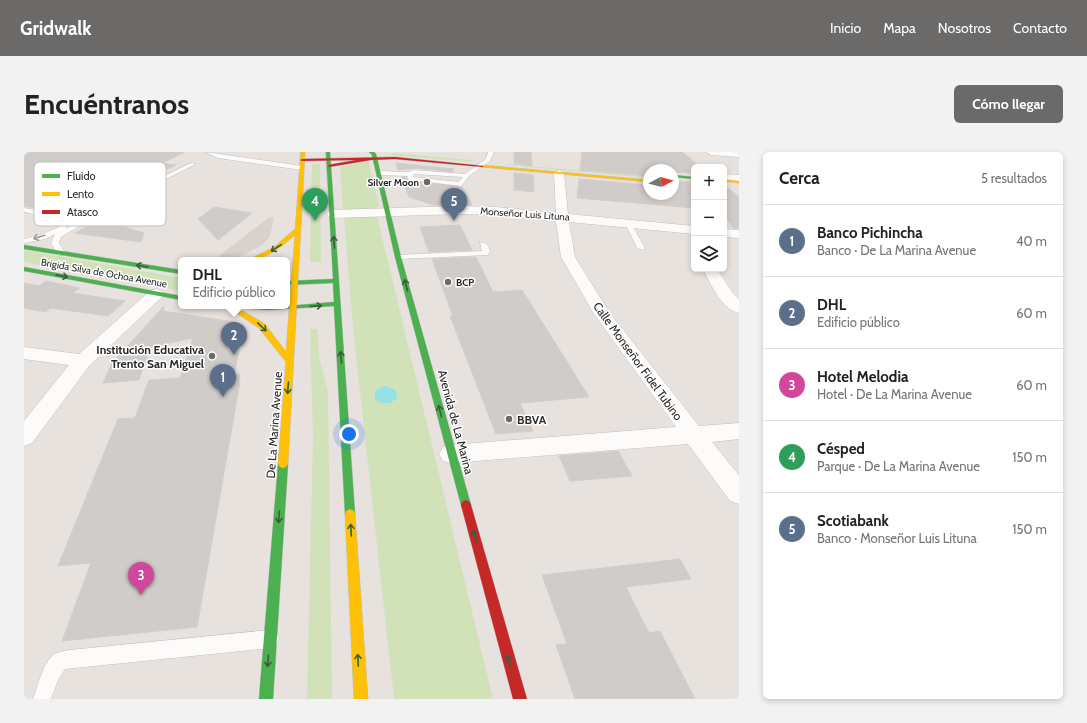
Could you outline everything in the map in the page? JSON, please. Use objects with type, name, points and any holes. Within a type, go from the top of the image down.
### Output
[{"type":"main road","points":[[329,158],[336,152]]},
{"type":"main road","points":[[395,152],[490,156],[643,173]]},
{"type":"main road","points":[[302,158],[329,158],[338,163],[373,155],[643,180]]},
{"type":"main road","name":"Avenida de La Marina","points":[[373,155],[386,212],[451,454],[520,699]]},
{"type":"main road","name":"De La Marina Avenue","points":[[266,699],[294,307],[291,283],[298,230],[302,158]]},
{"type":"main road","points":[[329,158],[361,699]]},
{"type":"main road","points":[[679,177],[691,178]]},
{"type":"main road","points":[[727,180],[739,182]]},
{"type":"main road","points":[[679,184],[691,185]]},
{"type":"main road","points":[[727,187],[739,188]]},
{"type":"main road","points":[[258,257],[270,252],[287,241],[298,230]]},
{"type":"main road","name":"Brigida Silva de Ochoa Avenue","points":[[24,247],[178,272]]},
{"type":"main road","name":"Brigida Silva de Ochoa Avenue","points":[[24,269],[178,298]]},
{"type":"main road","points":[[291,283],[336,280]]},
{"type":"main road","points":[[290,307],[338,304]]},
{"type":"main road","points":[[234,309],[262,326],[290,362]]},
{"type":"street","points":[[712,152],[736,153]]},
{"type":"street","name":"Calle Monseñor Fidel Tubino","points":[[559,173],[562,217],[568,257],[602,314],[692,434],[739,493]]},
{"type":"street","points":[[727,177],[739,178]]},
{"type":"street","name":"Monseñor Luis Lituna","points":[[332,214],[466,210],[690,229]]},
{"type":"street","points":[[727,233],[739,234]]},
{"type":"street","points":[[713,272],[733,296],[739,308]]},
{"type":"street","points":[[24,437],[83,362],[156,294]]},
{"type":"street","points":[[24,353],[83,362]]},
{"type":"street","points":[[451,454],[739,431]]},
{"type":"lane","points":[[208,152],[218,156],[302,158]]},
{"type":"lane","points":[[378,173],[411,174],[417,172],[466,176],[490,156]]},
{"type":"lane","points":[[166,177],[193,164]]},
{"type":"lane","points":[[24,210],[34,212]]},
{"type":"lane","points":[[628,223],[641,248]]},
{"type":"lane","points":[[24,241],[42,237],[68,226]]},
{"type":"lane","points":[[61,253],[55,243],[58,236],[73,226]]},
{"type":"lane","points":[[398,257],[485,253],[486,251],[483,244]]},
{"type":"lane","points":[[42,699],[51,675],[59,662],[70,659],[270,639]]},
{"type":"green space","points":[[393,153],[472,160],[471,162],[391,155]]},
{"type":"green space","points":[[359,162],[369,162],[379,206],[371,209],[343,211],[340,167]]},
{"type":"green space","points":[[312,164],[320,164],[321,262],[310,262]]},
{"type":"green space","points":[[505,164],[643,176],[643,177]]},
{"type":"green space","points":[[377,216],[493,699],[394,699],[354,338],[344,218]]},
{"type":"green space","points":[[24,250],[178,277],[178,290],[24,262]]},
{"type":"green space","points":[[310,329],[317,329],[319,356],[328,392],[332,699],[307,699],[313,436]]},
{"type":"shaded area","points":[[274,217],[270,237],[261,246],[238,257],[218,257],[268,218]]},
{"type":"water","points":[[384,386],[392,388],[396,391],[397,397],[390,403],[384,403],[375,399],[375,391]]},
{"type":"building","points":[[24,152],[185,152],[164,162],[34,162],[34,208],[24,206]]},
{"type":"building","points":[[514,152],[531,152],[532,166],[514,164]]},
{"type":"building","points":[[582,152],[682,152],[697,164],[691,164],[691,173],[679,172],[679,164],[643,164],[643,175],[580,170]]},
{"type":"building","points":[[396,163],[454,169],[453,172],[414,168],[398,170]]},
{"type":"building","points":[[166,164],[176,165],[166,170]]},
{"type":"building","points":[[514,173],[533,175],[534,192],[514,190]]},
{"type":"building","points":[[401,177],[406,177],[410,181],[462,187],[472,205],[434,205],[409,197]]},
{"type":"building","points":[[579,179],[643,184],[643,200],[679,200],[679,181],[691,182],[691,208],[577,198]]},
{"type":"building","points":[[727,187],[739,197],[739,228],[733,228],[727,218]]},
{"type":"building","points":[[214,207],[252,213],[218,240],[198,219]]},
{"type":"building","points":[[460,225],[472,250],[429,252],[420,227]]},
{"type":"building","points":[[88,226],[122,226],[144,233],[141,242],[75,233]]},
{"type":"building","points":[[476,257],[493,292],[522,290],[589,397],[520,403],[533,431],[496,434],[450,316],[453,316],[432,259]]},
{"type":"building","points":[[46,281],[80,288],[72,293],[125,301],[108,316],[51,308],[45,312],[24,308],[24,283],[39,286]]},
{"type":"building","points":[[164,306],[163,311],[234,322],[242,335],[234,375],[240,374],[239,387],[197,627],[62,641],[91,563],[58,566],[118,419],[135,418],[149,380],[180,378],[193,338],[150,347],[139,380],[103,383],[112,363]]},
{"type":"building","points":[[618,451],[632,476],[570,481],[559,456]]},
{"type":"building","points":[[680,559],[691,579],[626,587],[649,633],[660,631],[695,699],[575,699],[556,645],[567,644],[542,575]]},
{"type":"traffic: fast","points":[[328,152],[350,514]]},
{"type":"traffic: fast","points":[[371,152],[374,154],[398,257],[466,505]]},
{"type":"traffic: fast","points":[[679,177],[691,178]]},
{"type":"traffic: fast","points":[[24,247],[178,272]]},
{"type":"traffic: fast","points":[[24,269],[178,297]]},
{"type":"traffic: fast","points":[[290,283],[336,281]]},
{"type":"traffic: fast","points":[[290,307],[338,304]]},
{"type":"traffic: fast","points":[[266,699],[283,464]]},
{"type":"traffic: slow","points":[[283,464],[303,152]]},
{"type":"traffic: slow","points":[[482,166],[643,180]]},
{"type":"traffic: slow","points":[[727,180],[739,182]]},
{"type":"traffic: slow","points":[[257,257],[276,248],[298,230]]},
{"type":"traffic: slow","points":[[234,309],[262,326],[290,362]]},
{"type":"traffic: slow","points":[[350,514],[361,699]]},
{"type":"traffic: jam","points":[[329,166],[374,158]]},
{"type":"traffic: jam","points":[[302,160],[395,158],[482,166]]},
{"type":"traffic: jam","points":[[466,505],[520,699]]},
{"type":"place","name":"Silver Moon","points":[[427,182]]},
{"type":"place","name":"Césped","points":[[315,221]]},
{"type":"place","name":"Scotiabank","points":[[454,221]]},
{"type":"place","name":"BCP","points":[[448,282]]},
{"type":"place","name":"DHL","points":[[234,355]]},
{"type":"place","name":"Institución Educativa Trento San Miguel","points":[[212,356]]},
{"type":"place","name":"Banco Pichincha","points":[[223,397]]},
{"type":"place","name":"BBVA","points":[[509,419]]},
{"type":"place","name":"Hotel Melodia","points":[[141,595]]}]
